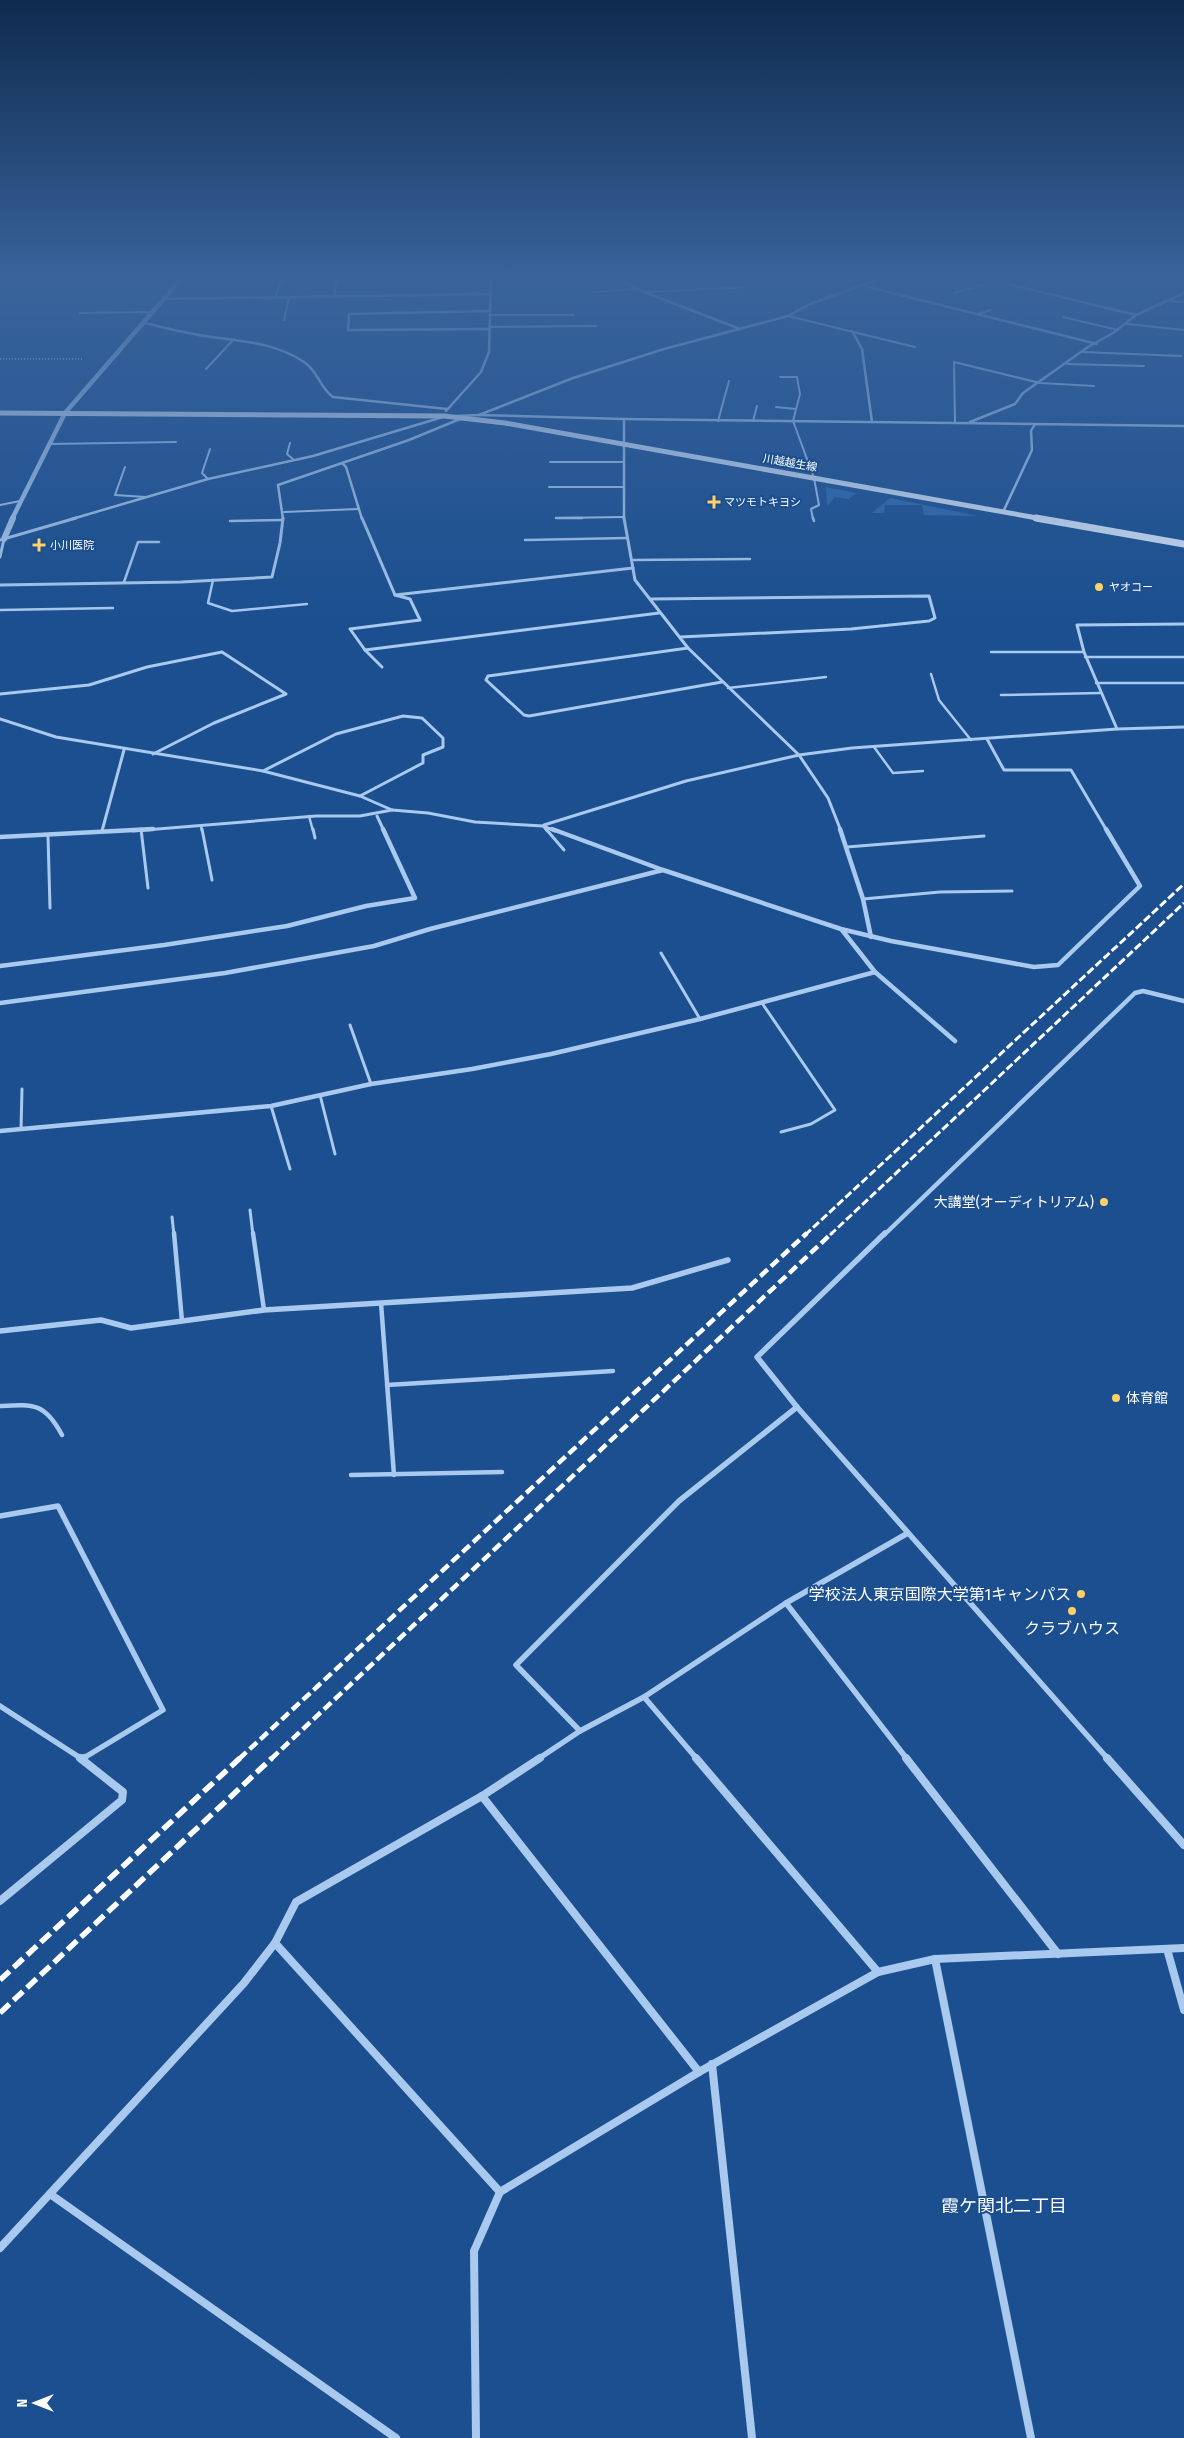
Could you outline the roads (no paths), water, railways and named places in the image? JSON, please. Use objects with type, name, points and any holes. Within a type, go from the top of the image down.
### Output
[{"type":"main road","name":"川越越生線","points":[[0,413],[444,416],[504,423],[623,443],[1184,544]]},
{"type":"street","points":[[0,557],[2,539],[49,444],[65,413],[84,392]]},
{"type":"street","points":[[326,392],[333,397],[447,409]]},
{"type":"street","points":[[444,416],[447,409],[463,392]]},
{"type":"street","points":[[479,415],[539,392]]},
{"type":"street","points":[[868,392],[872,422]]},
{"type":"street","points":[[968,423],[1015,404],[1025,392]]},
{"type":"street","points":[[2,539],[208,479],[294,460],[444,416],[1184,426]]},
{"type":"street","points":[[0,585],[272,577],[281,544],[284,512],[278,485],[410,440],[460,419]]},
{"type":"street","points":[[624,419],[624,517],[635,580],[688,648],[799,755],[828,798],[864,899],[872,937]]},
{"type":"street","points":[[1003,512],[1032,450],[1032,431],[1035,424]]},
{"type":"street","points":[[342,463],[346,467],[358,510],[395,595]]},
{"type":"street","points":[[395,595],[633,568]]},
{"type":"street","points":[[382,668],[365,650],[350,629],[352,627],[420,620],[410,599],[395,595]]},
{"type":"street","points":[[651,599],[928,596],[935,618],[929,621],[851,629],[680,637]]},
{"type":"street","points":[[365,650],[659,613]]},
{"type":"street","points":[[1117,729],[1084,655],[1077,625],[1184,624]]},
{"type":"street","points":[[688,648],[488,676],[486,680],[524,715],[529,716],[722,682]]},
{"type":"street","points":[[0,694],[89,685],[147,667],[222,652],[286,694],[214,723],[153,754]]},
{"type":"street","points":[[263,771],[336,734],[403,716],[422,718],[443,738],[443,747],[424,755],[423,763],[360,796]]},
{"type":"street","points":[[0,719],[56,737],[124,750],[263,771],[360,796],[392,810],[428,813],[475,822],[543,826],[663,870],[841,929],[872,937],[1034,967],[1058,964],[1140,886],[1072,770],[1004,770],[987,739]]},
{"type":"street","points":[[543,826],[686,781],[799,755],[874,746],[1117,729],[1184,727]]},
{"type":"street","points":[[102,831],[124,750]]},
{"type":"street","points":[[0,837],[48,836],[201,826],[309,816],[377,816],[392,810]]},
{"type":"street","points":[[0,966],[164,945],[287,926],[366,906],[415,898],[377,816]]},
{"type":"street","points":[[0,1003],[225,972],[374,946],[430,929],[663,870]]},
{"type":"street","points":[[841,929],[875,972],[956,1041]]},
{"type":"street","points":[[0,1131],[270,1106],[371,1084],[472,1069],[551,1054],[762,1003],[875,972]]},
{"type":"street","points":[[1184,1001],[1143,991],[1135,993],[757,1357],[797,1407],[1184,1846]]},
{"type":"street","points":[[0,1331],[101,1320],[131,1328],[264,1310],[632,1288],[728,1260]]},
{"type":"street","points":[[580,1731],[516,1665],[679,1501],[797,1407]]},
{"type":"street","points":[[0,1516],[58,1506],[163,1710],[82,1759]]},
{"type":"street","points":[[0,2248],[244,1983],[275,1943],[296,1902],[482,1796],[580,1731],[644,1697],[786,1604],[908,1533]]},
{"type":"street","points":[[786,1604],[1058,1954]]},
{"type":"street","points":[[644,1697],[878,1972]]},
{"type":"street","points":[[0,1706],[82,1759],[123,1792],[122,1800],[0,1901]]},
{"type":"street","points":[[482,1796],[700,2072]]},
{"type":"street","points":[[275,1943],[500,2192]]},
{"type":"street","points":[[476,2438],[474,2251],[500,2192],[712,2064],[878,1972],[935,1959],[1184,1948]]},
{"type":"street","points":[[1167,1949],[1184,2010]]},
{"type":"street","points":[[935,1959],[1030,2438]]},
{"type":"street","points":[[712,2064],[752,2438]]},
{"type":"street","points":[[50,2194],[396,2438]]},
{"type":"lane","points":[[718,421],[726,392]]},
{"type":"lane","points":[[800,392],[793,421],[814,478],[819,505],[811,509],[814,521]]},
{"type":"lane","points":[[954,392],[954,423]]},
{"type":"lane","points":[[753,420],[757,406]]},
{"type":"lane","points":[[776,407],[796,409]]},
{"type":"lane","points":[[49,444],[176,442]]},
{"type":"lane","points":[[290,443],[287,454],[294,460]]},
{"type":"lane","points":[[208,479],[202,473],[210,449]]},
{"type":"lane","points":[[550,462],[623,462]]},
{"type":"lane","points":[[125,467],[115,495],[146,497]]},
{"type":"lane","points":[[549,487],[623,487]]},
{"type":"lane","points":[[0,505],[20,501]]},
{"type":"lane","points":[[284,512],[358,510]]},
{"type":"lane","points":[[556,518],[624,517]]},
{"type":"lane","points":[[230,521],[283,520]]},
{"type":"lane","points":[[525,540],[627,538]]},
{"type":"lane","points":[[124,582],[138,542],[159,542]]},
{"type":"lane","points":[[632,560],[750,558]]},
{"type":"lane","points":[[213,580],[208,602],[232,611],[307,604]]},
{"type":"lane","points":[[0,610],[113,608]]},
{"type":"lane","points":[[991,652],[1184,657]]},
{"type":"lane","points":[[930,674],[939,700],[971,740]]},
{"type":"lane","points":[[728,688],[826,677]]},
{"type":"lane","points":[[1096,683],[1184,683]]},
{"type":"lane","points":[[1001,695],[1100,693]]},
{"type":"lane","points":[[874,746],[893,773],[923,771]]},
{"type":"lane","points":[[309,816],[315,838]]},
{"type":"lane","points":[[201,826],[212,880]]},
{"type":"lane","points":[[543,826],[564,850]]},
{"type":"lane","points":[[141,829],[148,888]]},
{"type":"lane","points":[[48,836],[50,908]]},
{"type":"lane","points":[[847,847],[984,836]]},
{"type":"lane","points":[[864,899],[940,892],[1012,891]]},
{"type":"lane","points":[[661,953],[700,1018]]},
{"type":"lane","points":[[762,1003],[835,1110],[811,1124],[780,1132]]},
{"type":"lane","points":[[350,1025],[371,1084]]},
{"type":"lane","points":[[21,1129],[22,1089]]},
{"type":"lane","points":[[320,1095],[336,1154]]},
{"type":"lane","points":[[270,1106],[290,1169]]},
{"type":"lane","points":[[250,1210],[264,1310]]},
{"type":"lane","points":[[172,1217],[182,1321]]},
{"type":"lane","points":[[381,1303],[394,1475]]},
{"type":"lane","points":[[387,1385],[613,1371]]},
{"type":"lane","points":[[0,1406],[34,1404],[52,1415],[62,1435]]},
{"type":"lane","points":[[351,1475],[502,1472]]},
{"type":"railway","points":[[805,1235],[1184,884]]},
{"type":"railway","points":[[830,1235],[1184,903]]},
{"type":"railway","points":[[239,1759],[807,1233]]},
{"type":"railway","points":[[271,1759],[832,1233]]},
{"type":"railway","points":[[0,1980],[240,1758]]},
{"type":"railway","points":[[0,2013],[272,1758]]},
{"type":"place","name":"マツモトキヨシ","points":[[714,502]]},
{"type":"place","name":"小川医院","points":[[39,545]]},
{"type":"place","name":"ヤオコー","points":[[1099,587]]},
{"type":"place","name":"大講堂(オーディトリアム)","points":[[1104,1202]]},
{"type":"place","name":"体育館","points":[[1116,1398]]},
{"type":"place","name":"学校法人東京国際大学第1キャンパス","points":[[1081,1594]]},
{"type":"place","name":"クラブハウス","points":[[1072,1611]]},
{"type":"district","name":"霞ケ関北二丁目","points":[[1004,2206]]}]
